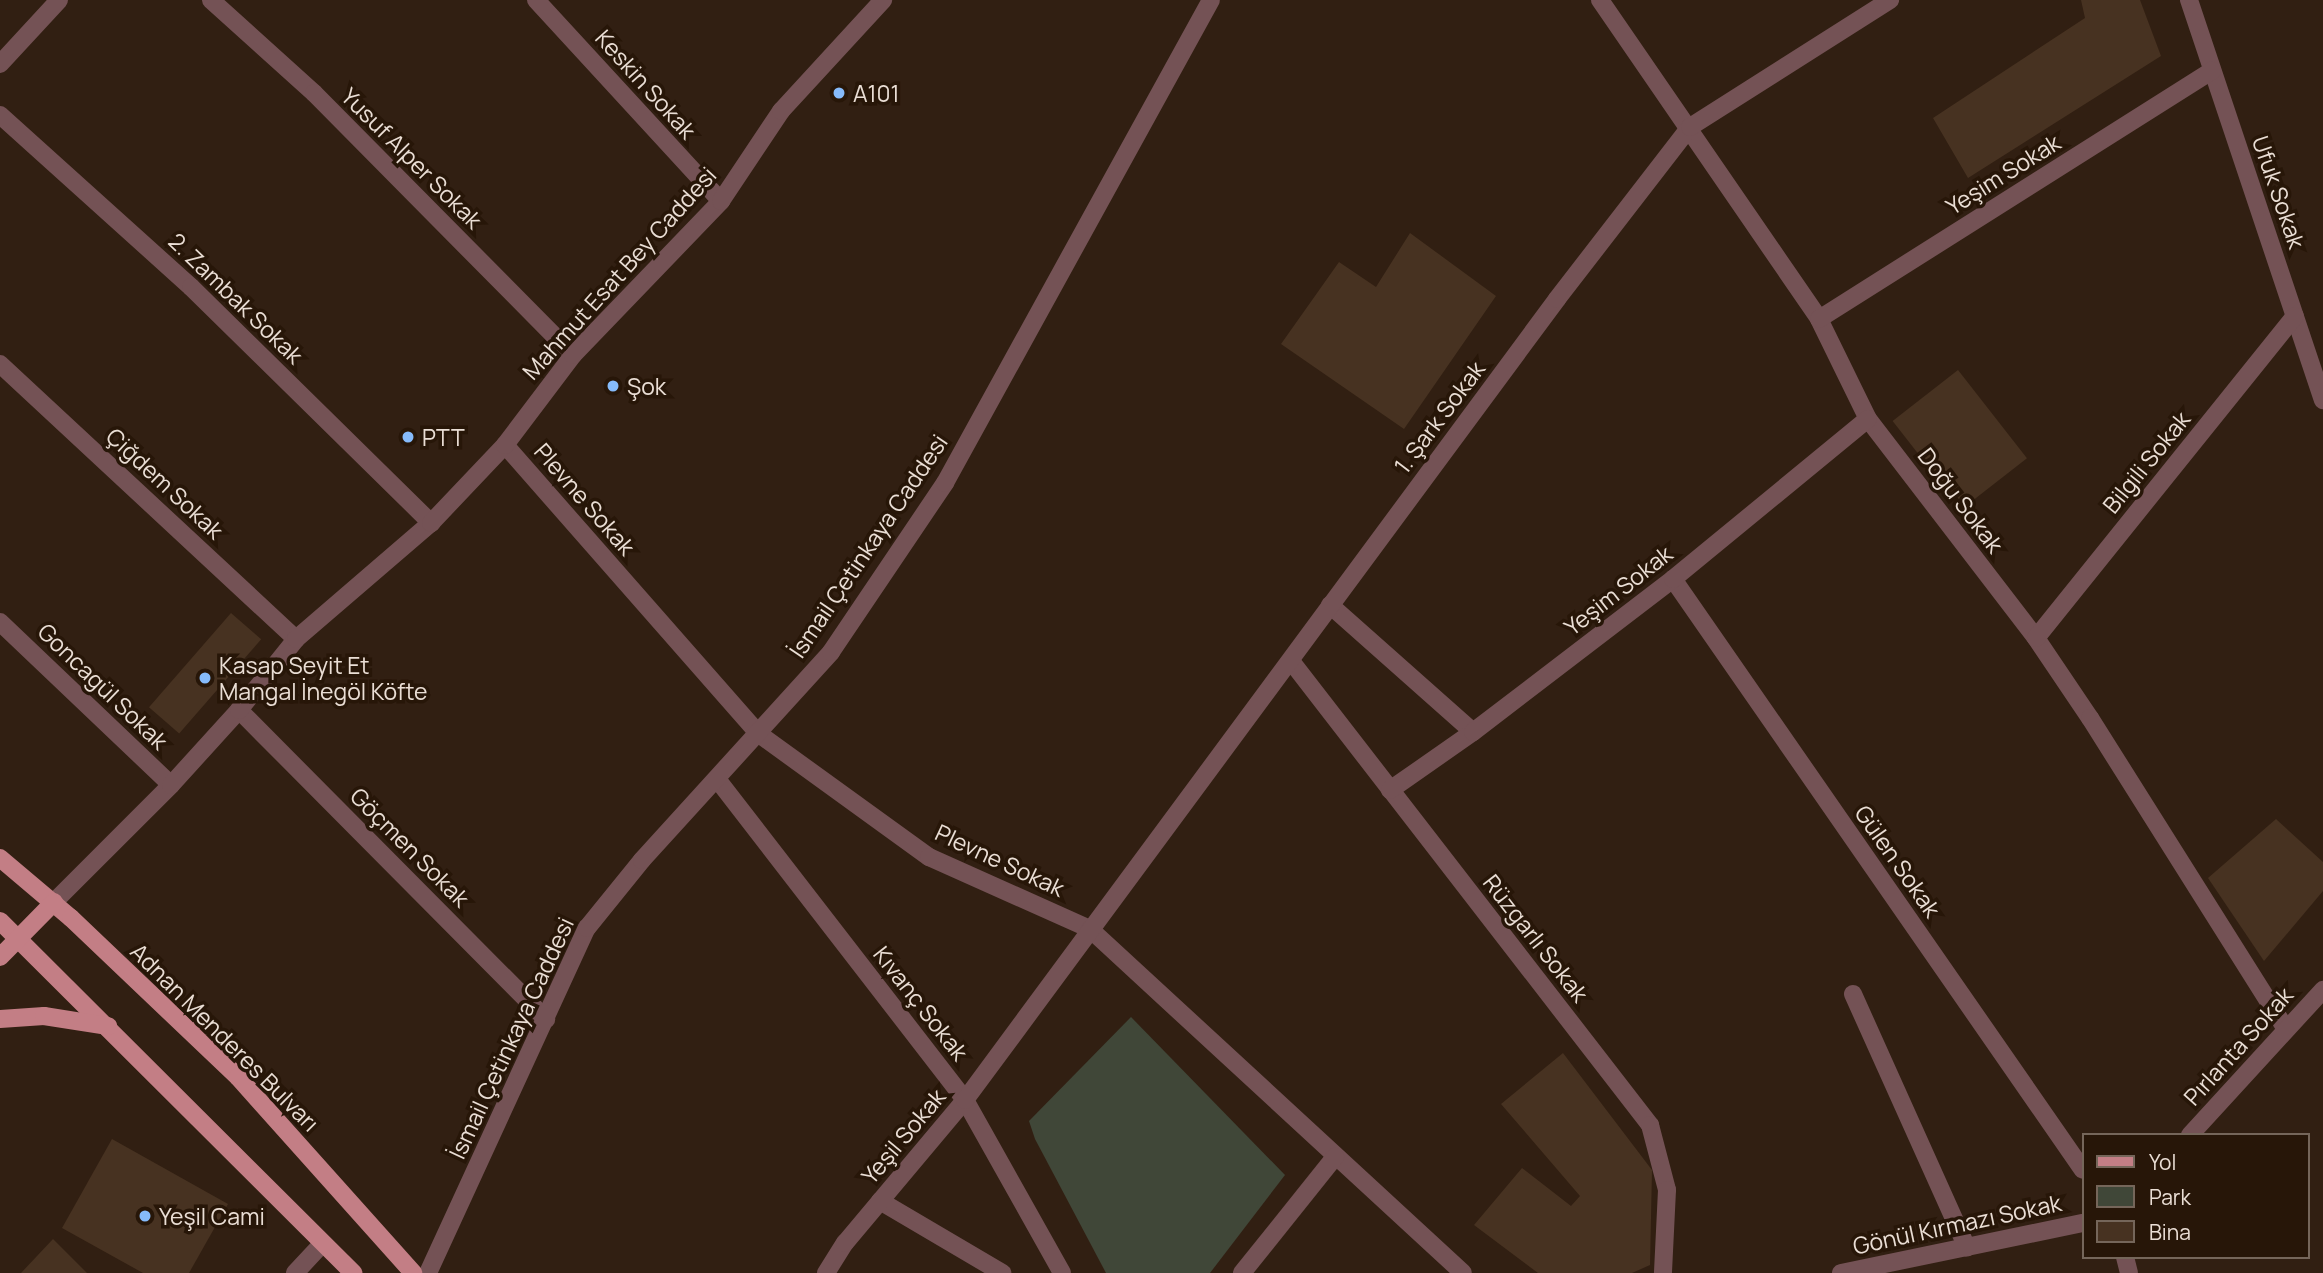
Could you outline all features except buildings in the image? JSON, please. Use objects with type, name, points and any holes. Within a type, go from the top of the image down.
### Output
[{"type":"main road","name":"Adnan Menderes Bulvarı","points":[[0,858],[54,902],[238,1077],[413,1273]]},
{"type":"main road","name":"Mahmut Esat Bey Caddesi","points":[[0,957],[54,902]]},
{"type":"main road","points":[[0,921],[108,1026],[321,1245],[353,1273]]},
{"type":"main road","points":[[0,1019],[44,1016],[108,1026]]},
{"type":"street","points":[[0,64],[59,0]]},
{"type":"street","name":"Yusuf Alper Sokak","points":[[211,0],[314,93],[573,355]]},
{"type":"street","name":"Keskin Sokak","points":[[536,0],[720,201]]},
{"type":"street","name":"Mahmut Esat Bey Caddesi","points":[[54,902],[171,785],[239,710],[296,639],[431,523],[505,445],[573,355],[720,201],[781,111],[883,0]]},
{"type":"street","name":"İsmail Çetinkaya Caddesi","points":[[428,1273],[587,928],[642,860],[831,652],[945,484],[1211,0]]},
{"type":"street","name":"Doğu Sokak","points":[[1600,0],[1690,127],[1819,319],[1868,419],[2036,638],[2090,718],[2285,1028]]},
{"type":"street","name":"1. Şark Sokak","points":[[1090,929],[1557,299],[1690,127],[1890,0]]},
{"type":"street","name":"Ufuk Sokak","points":[[2189,0],[2323,400]]},
{"type":"street","name":"Yeşim Sokak","points":[[1819,319],[2212,71]]},
{"type":"street","name":"2. Zambak Sokak","points":[[0,115],[191,286],[431,523]]},
{"type":"street","name":"Bilgili Sokak","points":[[2036,638],[2295,316]]},
{"type":"street","name":"Çiğdem Sokak","points":[[0,364],[296,639]]},
{"type":"street","name":"Yeşim Sokak","points":[[1390,790],[1473,732],[1673,579],[1868,419]]},
{"type":"street","name":"Plevne Sokak","points":[[505,445],[759,734],[929,858],[1090,929],[1463,1273]]},
{"type":"street","name":"Gülen Sokak","points":[[1673,579],[2082,1169]]},
{"type":"street","points":[[1330,605],[1473,732]]},
{"type":"street","name":"Goncagül Sokak","points":[[0,622],[171,785]]},
{"type":"street","name":"Rüzgarlı Sokak","points":[[1290,662],[1650,1125],[1667,1191],[1663,1273]]},
{"type":"street","name":"Göçmen Sokak","points":[[239,710],[546,1019]]},
{"type":"street","name":"Kıvanç Sokak","points":[[717,779],[965,1100],[1062,1273]]},
{"type":"street","name":"Yeşil Sokak","points":[[826,1273],[845,1243],[965,1100],[1090,929]]},
{"type":"street","name":"Pırlanta Sokak","points":[[2192,1133],[2285,1028],[2323,990]]},
{"type":"street","points":[[1853,994],[1967,1248]]},
{"type":"street","points":[[1242,1273],[1335,1157]]},
{"type":"street","points":[[880,1201],[1002,1273]]},
{"type":"street","name":"Gönül Kırmazı Sokak","points":[[1841,1273],[1935,1264],[1967,1248],[2082,1223]]},
{"type":"street","points":[[295,1273],[321,1245]]},
{"type":"green space","points":[[1131,1017],[1285,1175],[1210,1273],[1106,1273],[1035,1139],[1029,1121]]},
{"type":"place","name":"A101","points":[[839,93]]},
{"type":"place","name":"Şok","points":[[613,386]]},
{"type":"place","name":"PTT","points":[[408,437]]},
{"type":"place","name":"Kasap Seyit Et Mangal İnegöl Köfte","points":[[205,678]]},
{"type":"place","name":"Yeşil Cami","points":[[145,1216]]}]
